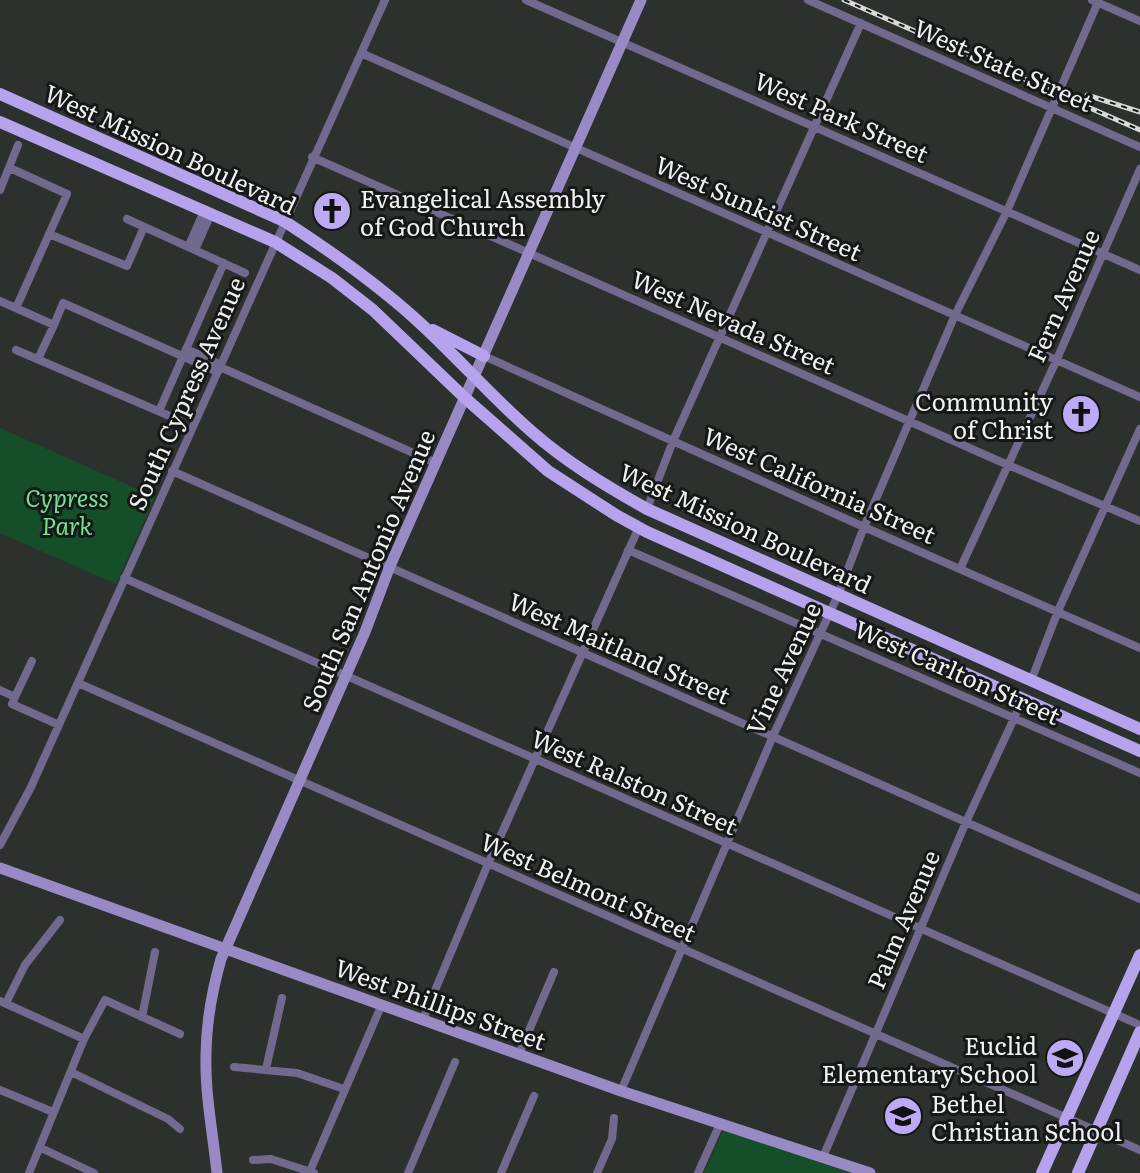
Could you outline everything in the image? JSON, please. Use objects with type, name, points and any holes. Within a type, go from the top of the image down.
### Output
[{"type":"main road","name":"West Mission Boulevard","points":[[0,94],[284,221],[371,281],[542,440],[596,481],[647,509],[1140,729]]},
{"type":"main road","name":"West Mission Boulevard","points":[[0,122],[275,242],[332,278],[373,310],[465,398],[548,471],[639,527],[1140,751]]},
{"type":"main road","points":[[420,324],[484,356]]},
{"type":"main road","points":[[1042,1173],[1140,955]]},
{"type":"main road","points":[[1078,1173],[1140,1032]]},
{"type":"street","name":"South Cypress Avenue","points":[[0,845],[31,787],[385,0]]},
{"type":"street","name":"West Park Street","points":[[526,0],[1140,270]]},
{"type":"street","name":"South San Antonio Avenue","points":[[217,1173],[207,1096],[206,1057],[211,997],[226,948],[347,674],[390,566],[641,0]]},
{"type":"street","name":"West State Street","points":[[808,0],[1140,147]]},
{"type":"street","points":[[1096,1],[1140,21]]},
{"type":"street","name":"Vine Avenue","points":[[621,1091],[680,948],[838,595],[955,315],[1007,211],[1096,1]]},
{"type":"street","points":[[647,509],[673,441],[861,23]]},
{"type":"street","name":"West Sunkist Street","points":[[361,53],[1140,397]]},
{"type":"street","points":[[0,190],[18,145]]},
{"type":"street","name":"West Nevada Street","points":[[312,157],[1140,521]]},
{"type":"street","points":[[10,168],[67,194],[16,308]]},
{"type":"street","name":"Fern Avenue","points":[[960,569],[1140,169]]},
{"type":"street","points":[[192,248],[208,212]]},
{"type":"street","points":[[127,219],[245,273]]},
{"type":"street","points":[[49,234],[127,266],[144,227]]},
{"type":"street","points":[[159,411],[224,263]]},
{"type":"street","points":[[0,301],[54,325]]},
{"type":"street","points":[[38,359],[63,303],[436,463]]},
{"type":"street","points":[[16,350],[179,420]]},
{"type":"street","name":"West California Street","points":[[484,356],[1140,648]]},
{"type":"street","points":[[1031,681],[1058,611],[1140,429]]},
{"type":"street","name":"West Maitland Street","points":[[172,471],[1140,899]]},
{"type":"street","points":[[423,1019],[488,864],[639,527]]},
{"type":"street","name":"West Carlton Street","points":[[628,550],[1140,773]]},
{"type":"street","name":"West Ralston Street","points":[[124,578],[1140,1025]]},
{"type":"street","points":[[32,661],[12,704],[59,725]]},
{"type":"street","name":"West Belmont Street","points":[[78,683],[1140,1150]]},
{"type":"street","points":[[0,690],[15,697]]},
{"type":"street","name":"Palm Avenue","points":[[823,1157],[966,822],[1023,699]]},
{"type":"street","name":"West Phillips Street","points":[[0,868],[621,1091],[870,1173]]},
{"type":"street","points":[[60,920],[25,965],[3,1002],[84,1039]]},
{"type":"street","points":[[142,1017],[155,952]]},
{"type":"street","points":[[519,1054],[554,972]]},
{"type":"street","points":[[266,1069],[282,998]]},
{"type":"street","points":[[29,1173],[84,1039],[105,1000],[180,1034]]},
{"type":"street","points":[[253,1160],[271,1159],[312,1172],[382,1004]]},
{"type":"street","points":[[408,1173],[455,1062]]},
{"type":"street","points":[[234,1067],[297,1073],[344,1089]]},
{"type":"street","points":[[71,1072],[168,1119],[180,1129]]},
{"type":"street","points":[[0,1090],[53,1112]]},
{"type":"street","points":[[501,1173],[534,1096]]},
{"type":"street","points":[[597,1173],[612,1139],[614,1118]]},
{"type":"street","points":[[698,1173],[720,1124]]},
{"type":"street","points":[[41,1148],[94,1173]]},
{"type":"green space","name":"Cypress Park","points":[[0,428],[155,497],[116,584],[0,533]]},
{"type":"green space","points":[[724,1129],[850,1173],[704,1173]]},
{"type":"railway","points":[[844,0],[1140,130]]},
{"type":"railway","points":[[1087,95],[1140,112]]},
{"type":"place","name":"Evangelical Assembly of God Church","points":[[332,211]]},
{"type":"place","name":"Community of Christ","points":[[1081,414]]},
{"type":"place","name":"Euclid Elementary School","points":[[1065,1058]]},
{"type":"place","name":"Bethel Christian School","points":[[903,1116]]}]
